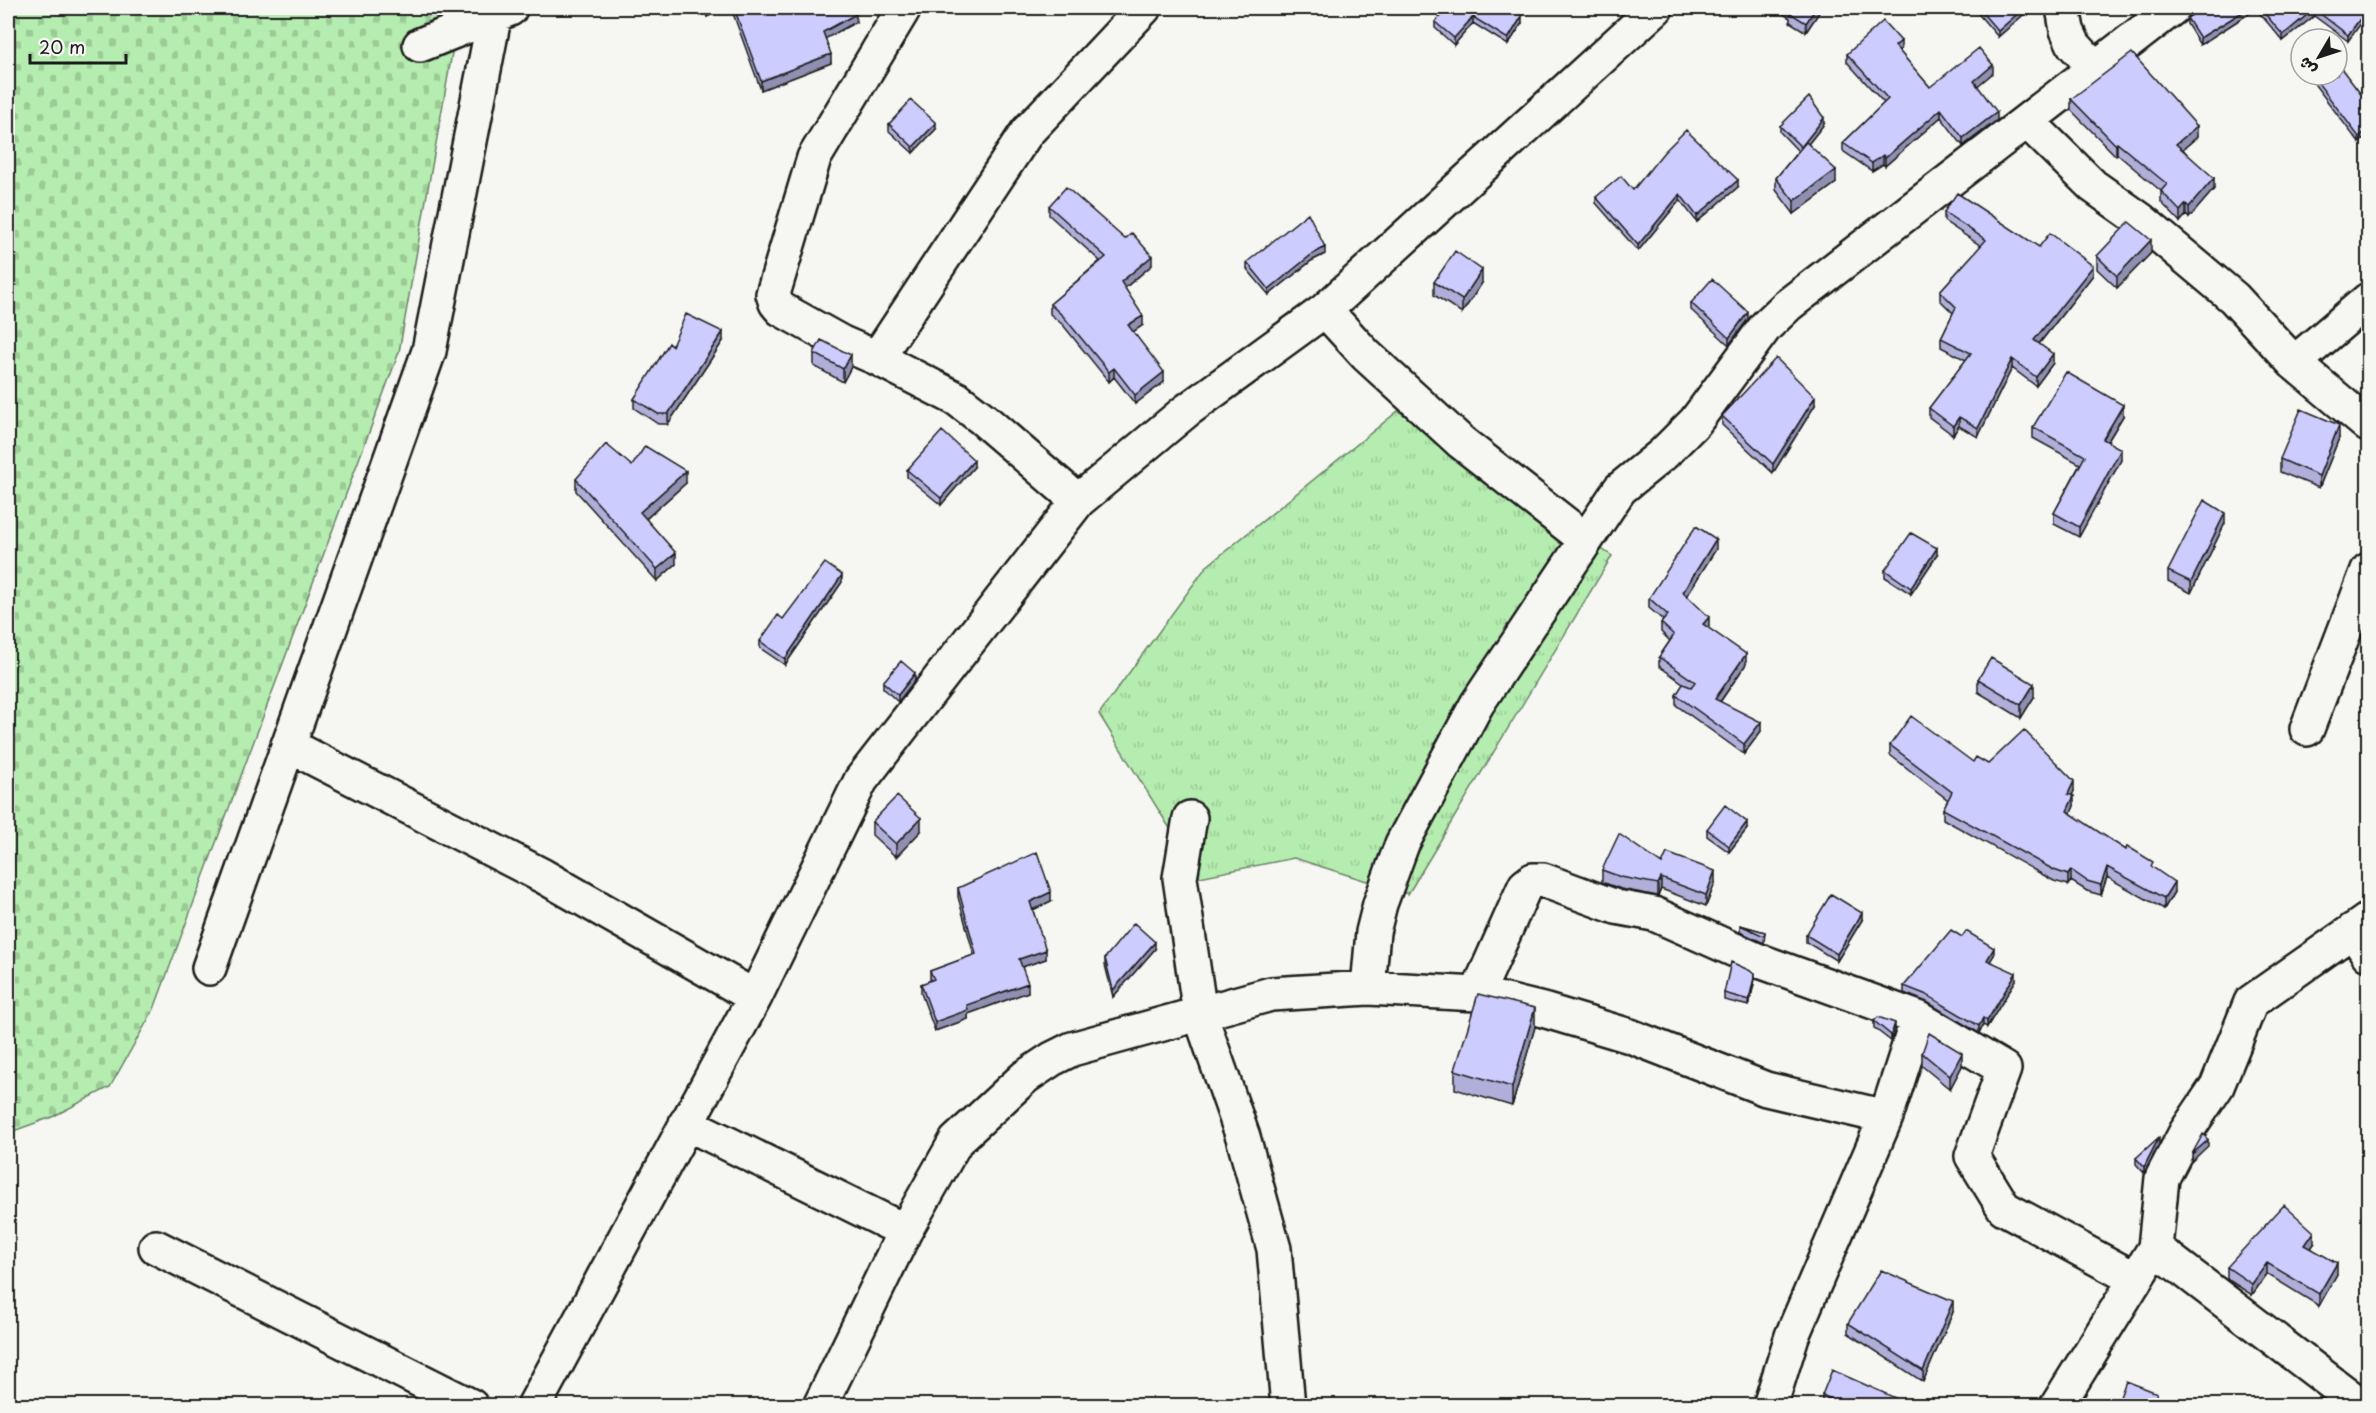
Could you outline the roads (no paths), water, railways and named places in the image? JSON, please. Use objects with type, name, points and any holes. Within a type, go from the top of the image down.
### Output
[{"type":"street","points":[[904,8],[814,158],[773,294],[776,303],[781,309],[842,344],[878,358],[957,399],[1078,501]]},
{"type":"street","points":[[878,358],[1027,132],[1144,8]]},
{"type":"street","points":[[534,1406],[754,998],[861,780],[1078,501],[1186,411],[1325,310],[1656,8]]},
{"type":"street","points":[[2063,8],[2067,30],[2074,45],[2096,69]]},
{"type":"street","points":[[1368,988],[1373,932],[1380,904],[1402,844],[1477,704],[1620,489],[1663,454],[1695,422],[1766,326],[1788,305],[2173,8]]},
{"type":"street","points":[[420,45],[501,10]]},
{"type":"street","points":[[209,968],[429,351],[501,10]]},
{"type":"street","points":[[2028,122],[2093,186],[2141,220],[2234,298],[2294,363],[2368,425]]},
{"type":"street","points":[[2294,363],[2368,300]]},
{"type":"street","points":[[1325,310],[1366,355],[1461,442],[1586,540]]},
{"type":"street","points":[[2307,729],[2368,570]]},
{"type":"street","points":[[288,745],[543,876],[754,998]]},
{"type":"street","points":[[1190,818],[1180,879],[1200,1014],[1243,1137],[1274,1249],[1288,1406]]},
{"type":"street","points":[[1477,994],[1525,886],[1533,880],[1543,880],[1616,907],[1654,914],[1757,960],[1918,1018],[2004,1069],[1972,1156],[2004,1208],[2135,1280]]},
{"type":"street","points":[[2057,1406],[2155,1248],[2162,1178],[2186,1132],[2217,1086],[2251,1002],[2363,935]]},
{"type":"street","points":[[820,1406],[905,1231],[956,1141],[1025,1077],[1072,1049],[1271,994],[1368,988],[1477,994],[1543,1010],[1630,1036],[1766,1089],[1886,1117]]},
{"type":"street","points":[[1770,1406],[1792,1336],[1886,1117],[1918,1018]]},
{"type":"street","points":[[686,1123],[905,1231]]},
{"type":"street","points":[[156,1247],[471,1406]]},
{"type":"street","points":[[2155,1248],[2362,1406]]}]
